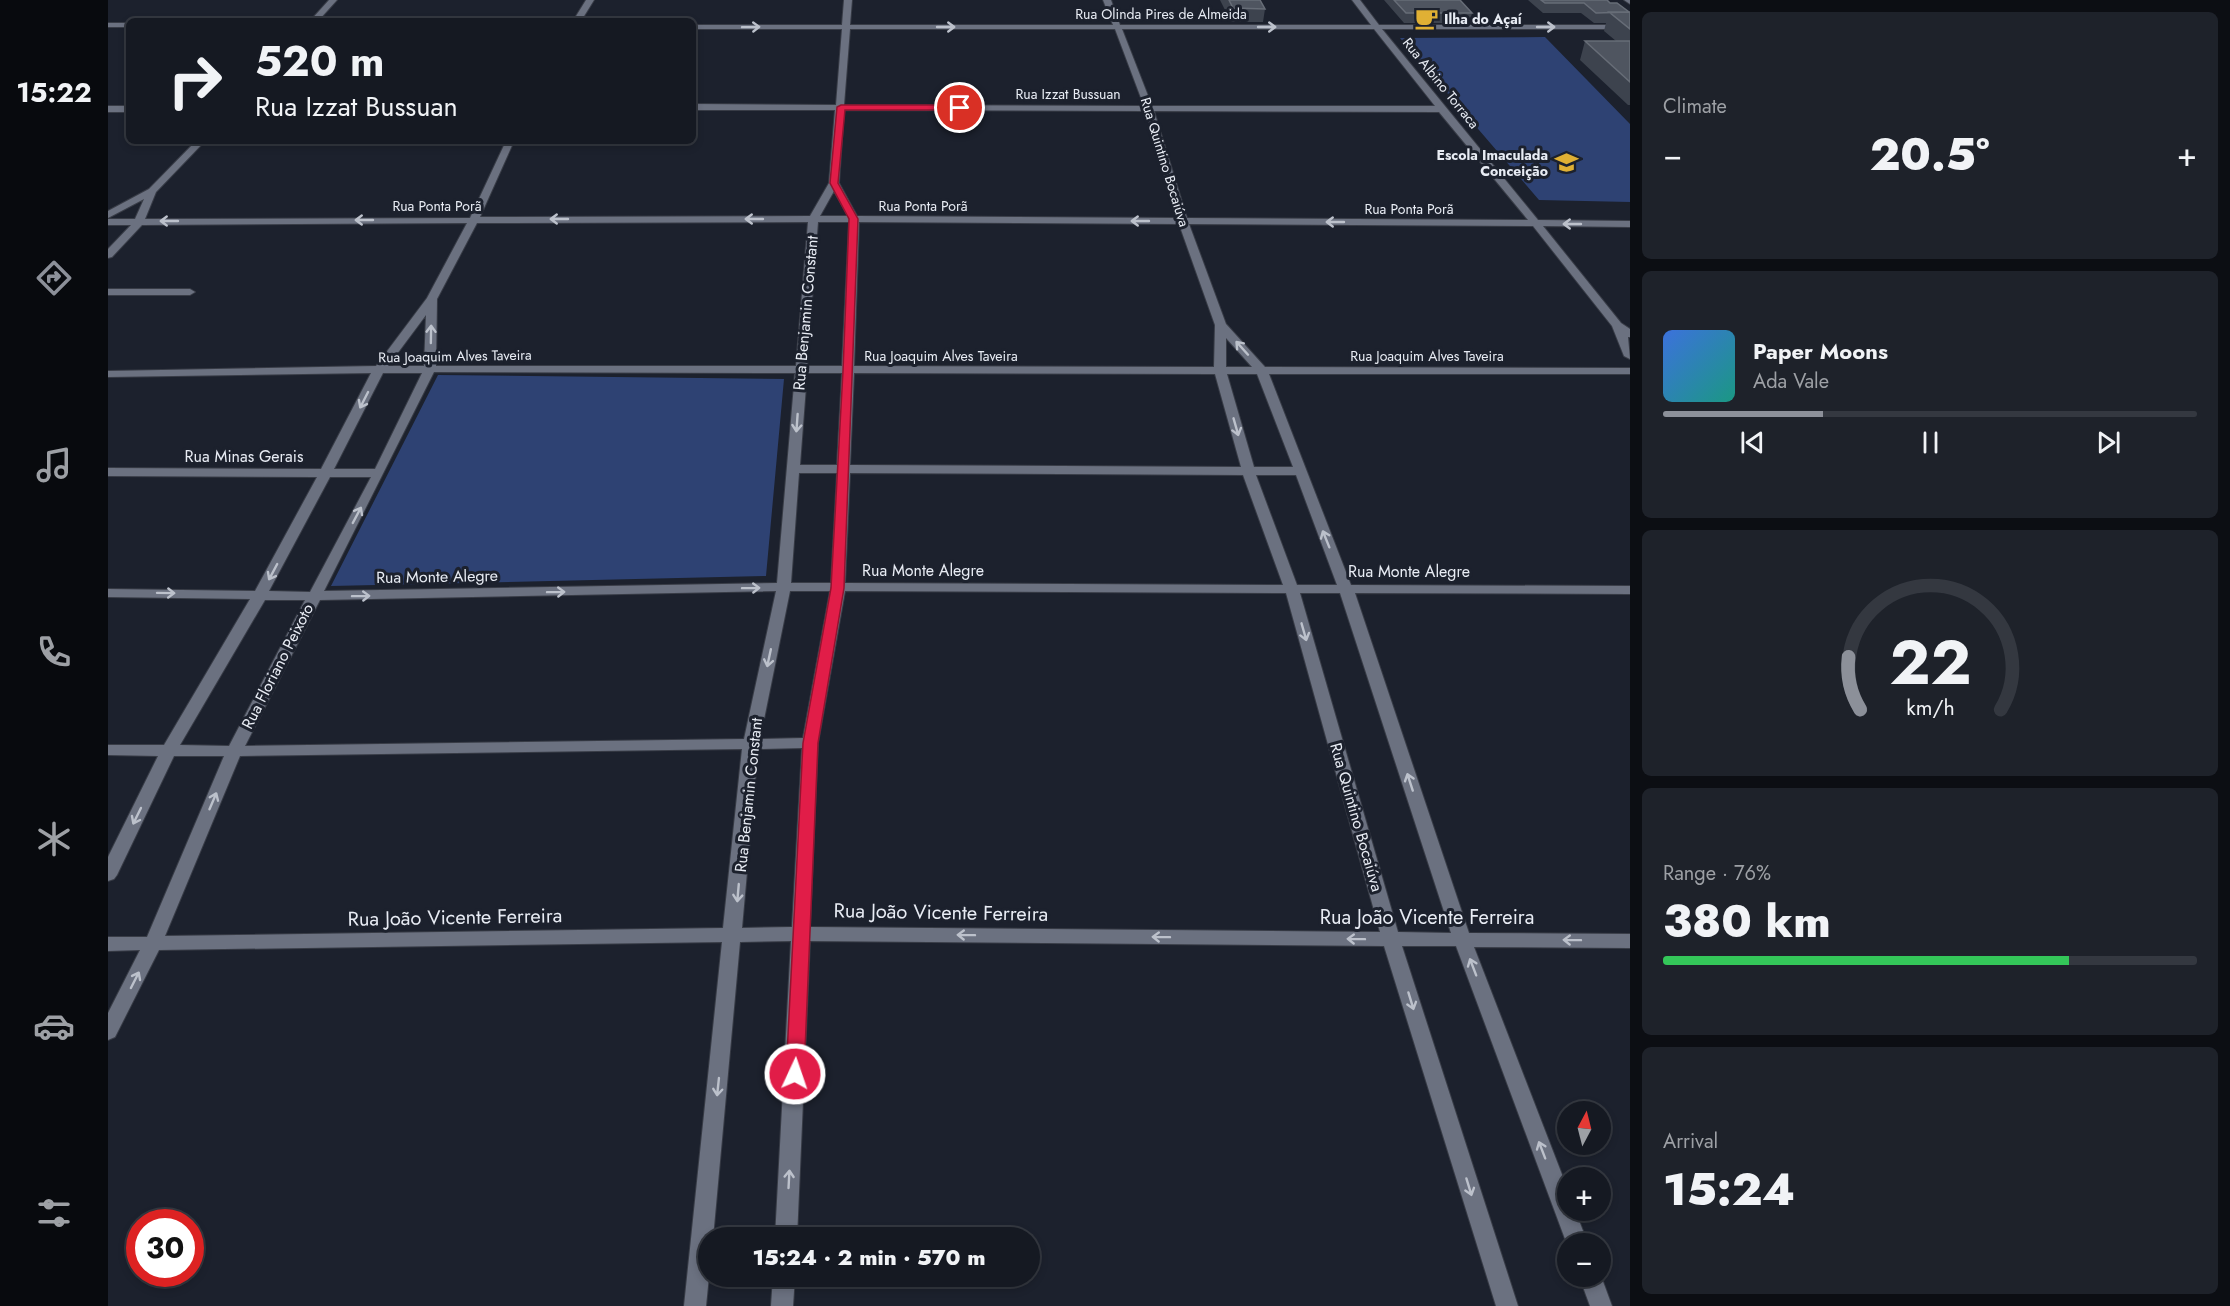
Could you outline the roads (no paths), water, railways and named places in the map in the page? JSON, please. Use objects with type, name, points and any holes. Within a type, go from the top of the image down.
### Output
[{"type":"street","points":[[317,18],[333,0]]},
{"type":"street","points":[[580,18],[590,0]]},
{"type":"street","name":"Rua Benjamin Constant","points":[[695,1306],[734,935],[751,742],[784,587],[813,219],[834,183],[848,0]]},
{"type":"street","name":"Rua Quintino Bocaiúva","points":[[1107,0],[1149,108],[1183,221],[1221,325],[1220,371],[1248,471],[1292,589],[1391,939],[1507,1306]]},
{"type":"street","name":"Rua Albino Torraca","points":[[1356,0],[1442,109],[1539,224],[1617,325],[1630,356]]},
{"type":"street","points":[[108,25],[126,25]]},
{"type":"street","name":"Rua Olinda Pires de Almeida","points":[[696,27],[1630,27]]},
{"type":"street","name":"Rua Izzat Bussuan","points":[[696,107],[1442,109]]},
{"type":"street","points":[[108,109],[126,109]]},
{"type":"street","points":[[108,215],[152,191],[198,144]]},
{"type":"street","name":"Rua Floriano Peixoto","points":[[108,875],[169,750],[261,595],[378,372],[432,299],[474,219],[509,144]]},
{"type":"street","points":[[787,1227],[810,743],[838,588],[848,371],[854,219],[834,183]]},
{"type":"street","points":[[108,255],[140,222],[152,191]]},
{"type":"street","name":"Rua Ponta Porã","points":[[108,222],[854,219],[1630,224]]},
{"type":"street","points":[[108,292],[190,292]]},
{"type":"street","name":"Rua Floriano Peixoto","points":[[108,1032],[153,944],[234,751],[379,473],[430,369],[432,299]]},
{"type":"street","name":"Rua Quintino Bocaiúva","points":[[1221,325],[1263,371],[1299,471],[1346,589],[1462,939],[1573,1233]]},
{"type":"street","name":"Rua Albino Torraca","points":[[1617,325],[1630,334]]},
{"type":"street","name":"Rua Joaquim Alves Taveira","points":[[108,374],[378,372],[430,369],[1630,371]]},
{"type":"street","points":[[794,469],[1299,471]]},
{"type":"street","name":"Rua Minas Gerais","points":[[108,472],[379,473]]},
{"type":"street","name":"Rua Monte Alegre","points":[[108,593],[313,597],[784,587],[1630,590]]},
{"type":"street","points":[[108,750],[234,751],[751,742],[810,743]]},
{"type":"street","name":"Rua João Vicente Ferreira","points":[[108,944],[802,934],[1630,941]]},
{"type":"street","points":[[782,1306],[783,1287]]},
{"type":"street","points":[[1594,1287],[1601,1306]]},
{"type":"place","name":"Ilha do Açaí","points":[[1426,19]]},
{"type":"place","name":"Escola Imaculada Conceição","points":[[1566,163]]}]
